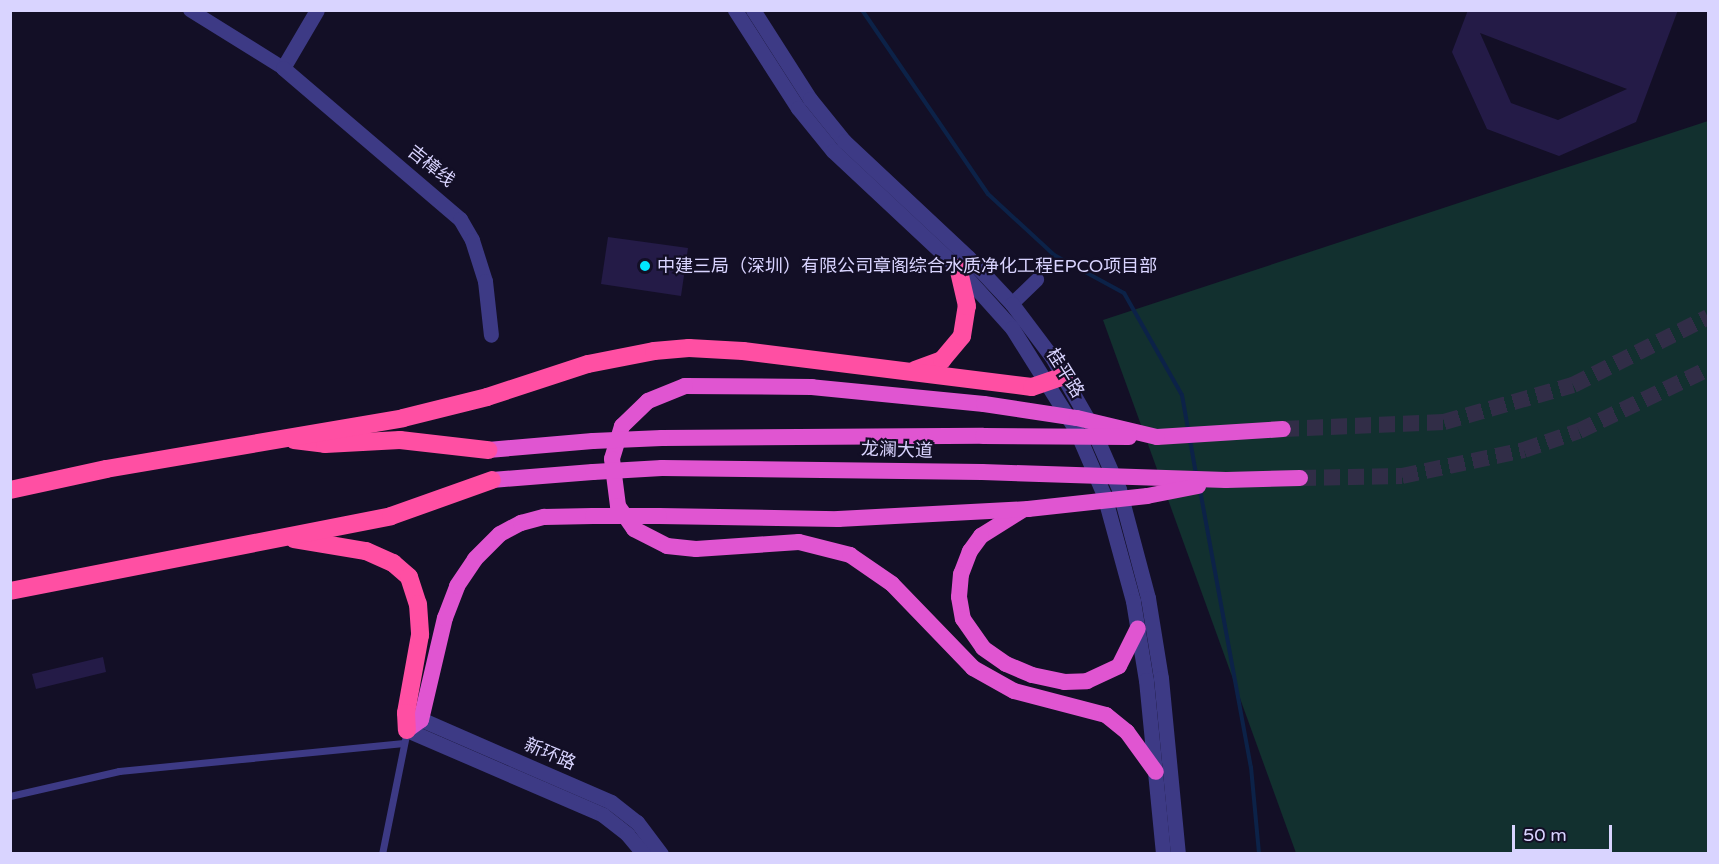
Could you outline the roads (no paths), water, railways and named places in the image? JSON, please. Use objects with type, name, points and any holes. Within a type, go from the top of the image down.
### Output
[{"type":"highway","points":[[909,372],[937,363],[962,336],[967,306],[958,268]]},
{"type":"highway","points":[[316,438],[446,408],[588,364],[639,353],[718,349],[1032,387],[1057,380]]},
{"type":"highway","points":[[1156,772],[1127,732],[1106,715],[1014,691],[974,668],[892,584],[864,562],[834,548],[799,542],[696,549],[667,546],[634,529],[621,514],[615,495],[613,448],[622,426],[648,401],[685,386],[803,386],[984,404],[1077,418],[1157,437]]},
{"type":"highway","name":"龙澜大道","points":[[488,450],[662,438],[1157,437],[1283,429]]},
{"type":"highway","points":[[10,490],[126,465],[287,439],[400,440],[488,450]]},
{"type":"highway","name":"龙澜大道","points":[[492,480],[662,468],[982,472],[1226,480],[1300,478]]},
{"type":"highway","points":[[10,591],[298,537],[391,516],[492,480]]},
{"type":"highway","points":[[409,727],[457,586],[475,559],[500,534],[521,523],[544,517],[850,519],[1028,509],[1147,496],[1226,480]]},
{"type":"highway","points":[[1028,509],[987,531],[965,562],[959,597],[963,619],[974,638],[993,655],[1021,671],[1077,682],[1115,669],[1138,628]]},
{"type":"highway","points":[[298,537],[366,551],[393,563],[409,577],[418,604],[420,635],[409,727]]},
{"type":"street","points":[[190,10],[283,68],[317,10]]},
{"type":"street","name":"桂平路","points":[[735,10],[798,108],[833,151],[958,268],[1057,380],[1104,495],[1120,548],[1138,628],[1156,772],[1163,854]]},
{"type":"street","name":"桂平路","points":[[753,10],[810,99],[844,141],[968,257],[1012,304],[1111,468],[1143,573],[1161,678],[1178,854]]},
{"type":"street","name":"吉樟线","points":[[283,68],[460,219],[472,240],[485,281],[491,334]]},
{"type":"street","points":[[1012,304],[1037,280]]},
{"type":"street","name":"新环路","points":[[409,727],[603,815],[627,834],[644,854]]},
{"type":"street","name":"新环路","points":[[409,727],[611,802],[637,822],[661,854]]},
{"type":"lane","points":[[10,796],[119,771],[409,727],[382,854]]},
{"type":"waterway","points":[[862,10],[988,194],[1054,255],[1124,293],[1182,395],[1188,430]]},
{"type":"waterway","points":[[1190,440],[1196,474]]},
{"type":"waterway","points":[[1200,490],[1251,767],[1259,854]]},
{"type":"tunnel","points":[[1283,429],[1444,422],[1573,385],[1708,317]]},
{"type":"tunnel","points":[[1300,478],[1402,476],[1524,450],[1579,431],[1708,369]]},
{"type":"place","name":"中建三局（深圳）有限公司章阁综合水质净化工程EPCO项目部","points":[[645,266]]}]
